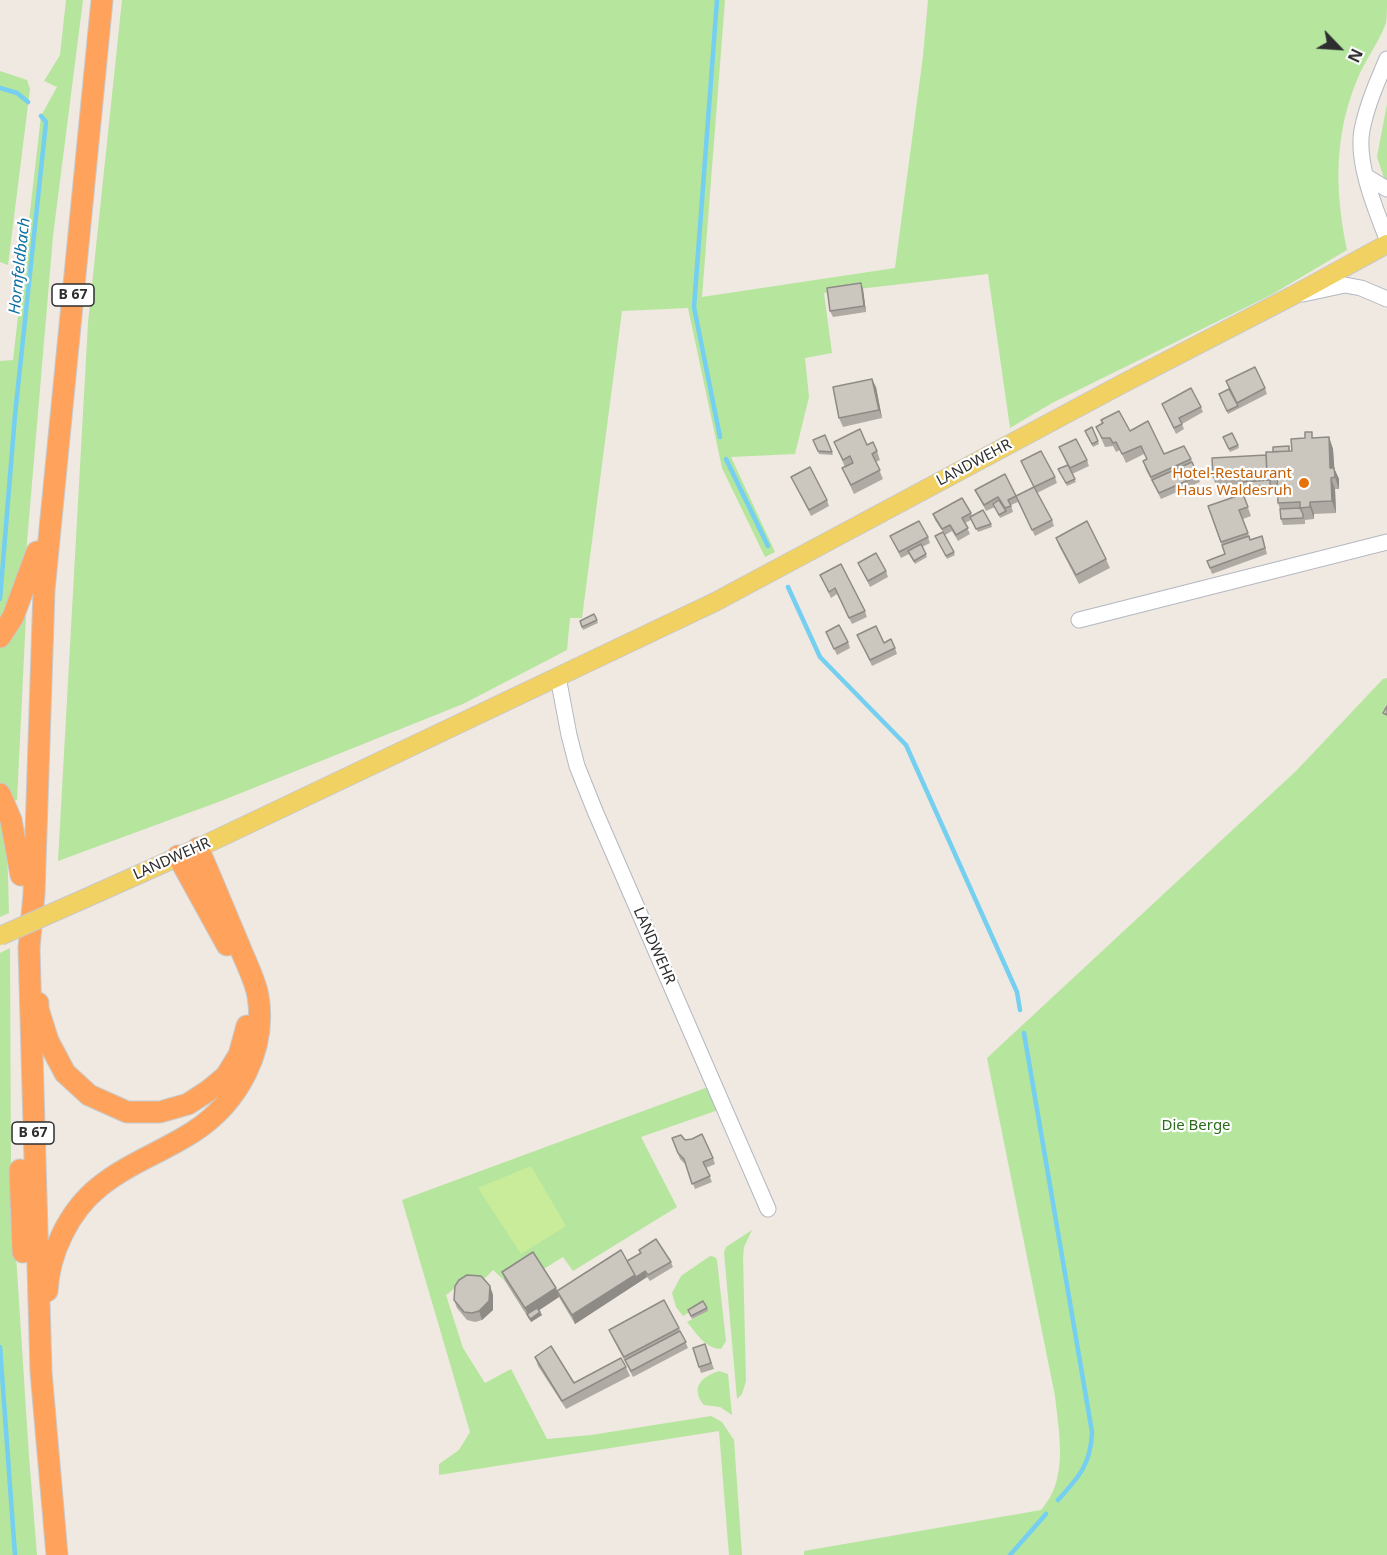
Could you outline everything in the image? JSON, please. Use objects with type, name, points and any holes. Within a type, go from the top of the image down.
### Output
[{"type":"highway","name":"B 67","points":[[47,1555],[28,1351],[21,1221],[21,875],[37,552],[90,0]]},
{"type":"highway","name":"B 67","points":[[57,1555],[41,1372],[29,948],[34,894],[44,590],[102,0]]},
{"type":"highway","points":[[0,638],[13,617],[37,552]]},
{"type":"highway","points":[[0,795],[11,820],[21,875]]},
{"type":"highway","points":[[41,1372],[47,1283],[54,1254],[73,1215],[98,1188],[122,1171],[194,1131],[221,1109],[241,1085],[252,1062],[258,1038],[258,995],[198,848]]},
{"type":"highway","points":[[34,894],[38,950],[38,1009],[48,1041],[65,1072],[89,1095],[128,1112],[160,1112],[188,1104],[226,1076],[239,1054],[248,1024],[249,1001],[242,977],[178,856]]},
{"type":"main road","name":"LANDWEHR","points":[[0,936],[198,848],[715,602],[1387,244]]},
{"type":"street","points":[[1387,59],[1369,103],[1362,132],[1362,159],[1373,204],[1387,238]]},
{"type":"street","points":[[1367,177],[1387,189]]},
{"type":"street","points":[[1292,296],[1346,285],[1361,288],[1387,299]]},
{"type":"street","points":[[1079,620],[1387,542]]},
{"type":"street","name":"LANDWEHR","points":[[558,677],[574,755],[595,811],[768,1209]]},
{"type":"green space","points":[[66,0],[83,0],[53,236],[26,554],[0,625],[0,361],[13,360],[41,116],[57,87],[44,81],[60,55]]},
{"type":"green space","points":[[122,0],[725,0],[702,297],[895,268],[923,56],[928,0],[1387,0],[1387,3],[1386,23],[1351,95],[1341,138],[1340,204],[1347,250],[1271,295],[1052,403],[1010,428],[988,274],[824,293],[832,353],[805,358],[809,397],[795,454],[731,457],[775,552],[765,557],[722,468],[688,308],[622,311],[582,618],[570,618],[567,650],[463,704],[221,801],[58,861],[88,323]]},
{"type":"green space","points":[[0,71],[27,80],[30,89],[8,265],[0,262]]},
{"type":"green space","points":[[1387,104],[1387,182],[1377,157]]},
{"type":"green space","points":[[21,613],[26,615],[17,800],[11,801],[0,782],[0,648],[12,632]]},
{"type":"green space","name":"Die Berge","points":[[1387,678],[1387,1555],[804,1555],[804,1551],[1041,1510],[1050,1498],[1056,1484],[1060,1456],[1055,1396],[987,1058],[1296,771],[1383,679]]},
{"type":"green space","points":[[0,820],[7,854],[9,913],[0,917]]},
{"type":"green space","points":[[10,948],[11,1178],[37,1555],[0,1555],[0,953]]},
{"type":"green space","points":[[711,1086],[721,1109],[641,1137],[677,1207],[573,1271],[563,1257],[542,1270],[505,1281],[493,1270],[480,1283],[463,1282],[446,1295],[463,1348],[485,1383],[511,1369],[547,1439],[591,1435],[711,1416],[722,1422],[734,1440],[742,1555],[729,1555],[719,1431],[439,1475],[439,1464],[459,1450],[470,1432],[402,1200]]},
{"type":"green space","points":[[531,1166],[566,1226],[521,1254],[478,1188]]},
{"type":"green space","points":[[752,1230],[744,1247],[743,1257],[746,1381],[742,1394],[737,1399],[724,1252],[726,1247]]},
{"type":"green space","points":[[710,1256],[717,1260],[726,1341],[721,1349],[706,1343],[687,1322],[707,1311],[704,1304],[683,1316],[676,1307],[672,1293],[681,1276]]},
{"type":"green space","points":[[719,1371],[728,1374],[732,1415],[720,1407],[704,1405],[698,1393],[703,1380]]},
{"type":"building","points":[[861,283],[864,306],[830,311],[827,288]]},
{"type":"building","points":[[1255,367],[1265,388],[1237,403],[1226,381]]},
{"type":"building","points":[[872,379],[879,410],[839,418],[833,387]]},
{"type":"building","points":[[1191,388],[1201,407],[1179,418],[1182,424],[1174,428],[1162,404]]},
{"type":"building","points":[[1229,389],[1238,406],[1227,411],[1219,394]]},
{"type":"building","points":[[1119,411],[1130,431],[1148,421],[1164,454],[1184,446],[1191,459],[1151,477],[1143,461],[1147,459],[1141,446],[1122,454],[1116,442],[1113,443],[1110,438],[1102,438],[1096,427],[1103,423],[1101,420]]},
{"type":"building","points":[[1092,427],[1098,441],[1092,444],[1085,431]]},
{"type":"building","points":[[860,429],[867,445],[873,442],[877,451],[872,454],[880,470],[851,485],[842,468],[853,463],[850,456],[843,460],[834,442]]},
{"type":"building","points":[[1305,432],[1312,432],[1312,438],[1329,437],[1330,468],[1334,468],[1335,477],[1331,478],[1332,501],[1310,502],[1310,507],[1300,508],[1300,502],[1278,503],[1277,473],[1267,473],[1266,452],[1292,451],[1291,439],[1305,438]]},
{"type":"building","points":[[1232,433],[1238,445],[1229,449],[1223,437]]},
{"type":"building","points":[[825,435],[832,452],[818,451],[813,440]]},
{"type":"building","points":[[1076,439],[1087,460],[1070,468],[1059,447]]},
{"type":"building","points":[[1289,446],[1289,451],[1273,452],[1273,447]]},
{"type":"building","points":[[1041,451],[1055,477],[1034,487],[1021,461]]},
{"type":"building","points":[[1266,455],[1267,474],[1213,477],[1212,458]]},
{"type":"building","points":[[1192,462],[1198,476],[1159,493],[1152,480]]},
{"type":"building","points":[[1068,465],[1075,479],[1066,483],[1058,469]]},
{"type":"building","points":[[810,467],[827,500],[809,510],[791,477]]},
{"type":"building","points":[[1005,474],[1016,496],[1008,500],[1011,506],[1005,508],[998,497],[984,505],[975,490]]},
{"type":"building","points":[[1270,480],[1270,486],[1243,487],[1243,482]]},
{"type":"building","points":[[1034,487],[1052,520],[1032,530],[1016,496]]},
{"type":"building","points":[[1243,494],[1248,507],[1239,510],[1248,533],[1221,542],[1208,506]]},
{"type":"building","points":[[962,498],[971,513],[962,518],[968,528],[956,535],[950,525],[942,529],[933,514]]},
{"type":"building","points":[[999,500],[1006,511],[999,515],[993,504]]},
{"type":"building","points":[[1300,508],[1303,518],[1281,519],[1280,509]]},
{"type":"building","points":[[983,510],[991,524],[976,529],[970,517]]},
{"type":"building","points":[[919,521],[928,537],[899,552],[890,536]]},
{"type":"building","points":[[1087,521],[1106,559],[1076,575],[1056,538]]},
{"type":"building","points":[[943,532],[954,552],[946,556],[935,536]]},
{"type":"building","points":[[1249,536],[1250,540],[1262,536],[1265,548],[1210,568],[1207,561],[1225,554],[1222,545]]},
{"type":"building","points":[[921,544],[926,554],[914,561],[908,551]]},
{"type":"building","points":[[876,553],[886,571],[868,581],[858,563]]},
{"type":"building","points":[[841,564],[865,611],[849,618],[835,588],[829,592],[820,575]]},
{"type":"building","points":[[594,614],[597,620],[582,627],[580,621]]},
{"type":"building","points":[[839,625],[848,642],[834,649],[826,632]]},
{"type":"building","points":[[876,626],[884,643],[891,639],[895,648],[870,660],[857,635]]},
{"type":"building","points":[[702,1134],[713,1158],[703,1162],[710,1176],[692,1184],[684,1159],[678,1153],[672,1138],[681,1135],[685,1140]]},
{"type":"building","points":[[656,1239],[671,1262],[648,1275],[645,1271],[636,1277],[627,1261],[641,1253],[639,1250]]},
{"type":"building","points":[[621,1250],[635,1275],[572,1315],[557,1291]]},
{"type":"building","points":[[533,1252],[556,1288],[525,1308],[502,1272]]},
{"type":"building","points":[[467,1275],[481,1276],[490,1286],[489,1301],[479,1311],[472,1313],[464,1312],[454,1300],[455,1286]]},
{"type":"building","points":[[664,1300],[679,1328],[624,1357],[609,1330]]},
{"type":"building","points":[[703,1301],[707,1308],[691,1316],[688,1310]]},
{"type":"building","points":[[537,1308],[540,1312],[530,1319],[527,1314]]},
{"type":"building","points":[[680,1331],[686,1342],[631,1371],[625,1360]]},
{"type":"building","points":[[705,1344],[711,1363],[699,1367],[693,1348]]},
{"type":"building","points":[[551,1346],[574,1383],[621,1358],[626,1367],[562,1401],[535,1357]]},
{"type":"waterway","points":[[717,0],[694,307],[720,437]]},
{"type":"waterway","name":"Hornfeldbach","points":[[0,88],[17,93],[28,102]]},
{"type":"waterway","name":"Hornfeldbach","points":[[0,599],[15,415],[46,122],[41,116]]},
{"type":"waterway","points":[[726,459],[768,546]]},
{"type":"waterway","points":[[788,587],[820,657],[906,745],[1017,992],[1020,1010]]},
{"type":"waterway","points":[[1024,1033],[1092,1432],[1086,1462],[1058,1500]]},
{"type":"waterway","name":"Hornfeldbach","points":[[0,1347],[15,1555]]},
{"type":"waterway","points":[[1010,1555],[1046,1514]]},
{"type":"place","name":"Hotel-Restaurant Haus Waldesruh","points":[[1304,483]]}]
